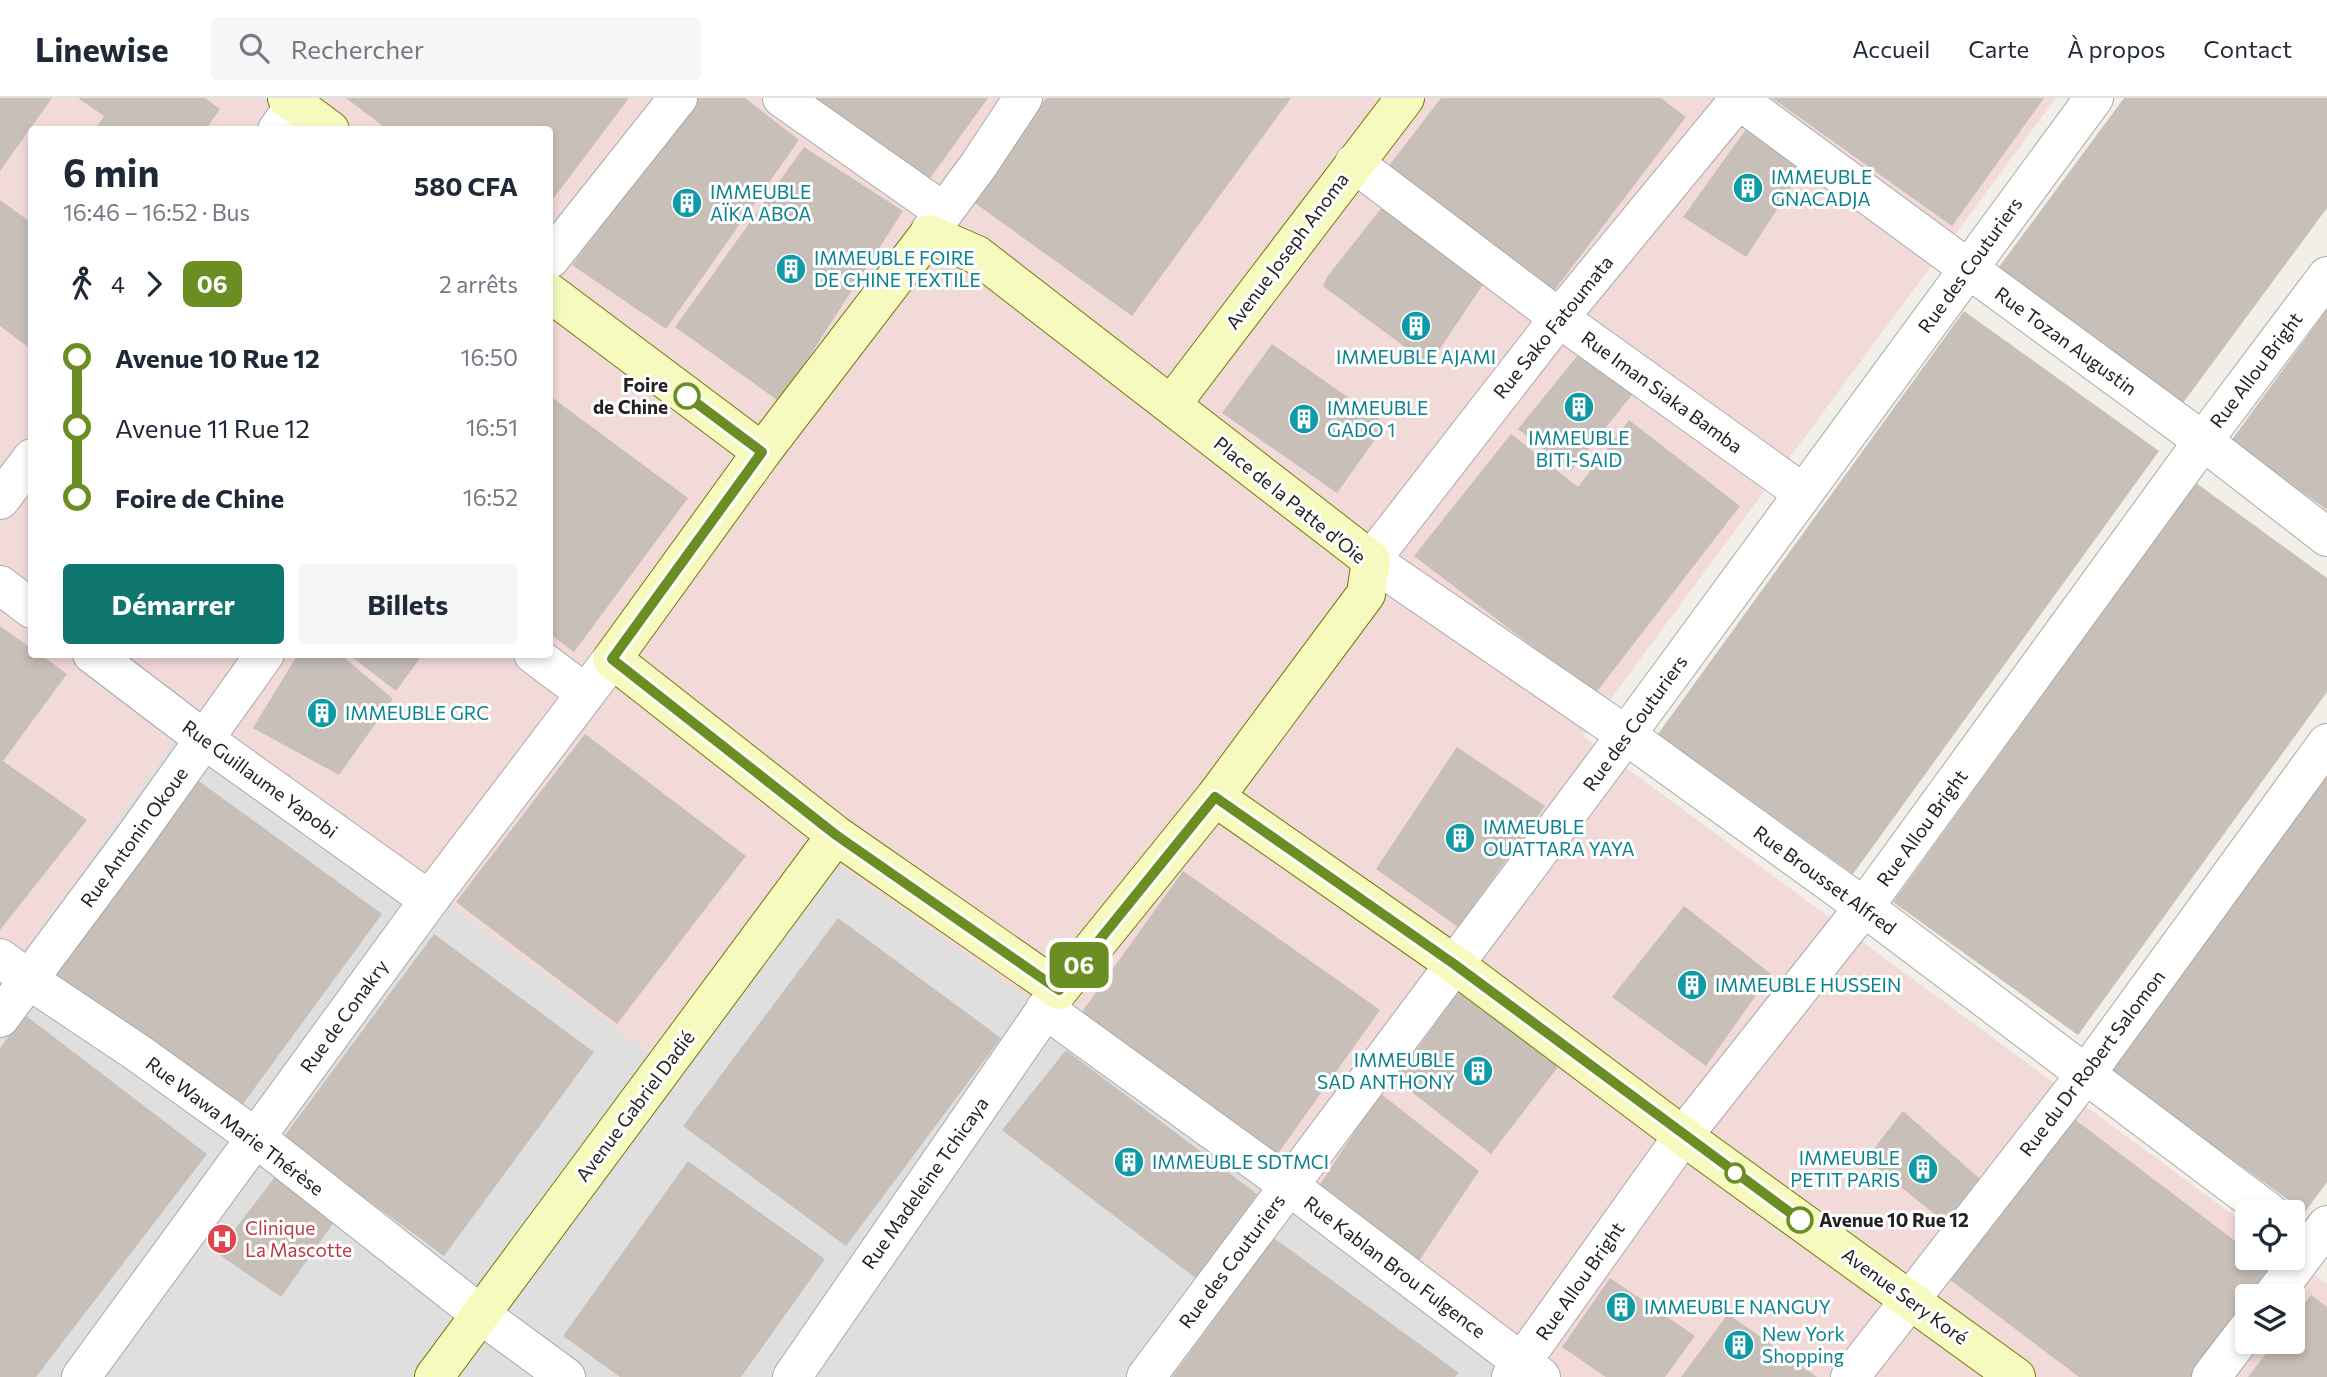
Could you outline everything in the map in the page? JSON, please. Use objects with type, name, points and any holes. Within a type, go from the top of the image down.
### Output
[{"type":"street","points":[[553,256],[678,98]]},
{"type":"street","points":[[782,98],[936,223]]},
{"type":"street","points":[[1023,98],[936,223],[762,452],[612,659],[1052,1000]]},
{"type":"street","name":"Avenue Joseph Anoma","points":[[1171,405],[1405,98]]},
{"type":"street","name":"Rue des Couturiers","points":[[1146,1377],[1626,735],[2094,98]]},
{"type":"street","name":"Rue Tozan Augustin","points":[[1738,99],[2203,441],[2327,537]]},
{"type":"street","name":"Rue Sako Fatoumata","points":[[1371,560],[1559,318],[1738,99]]},
{"type":"street","points":[[290,107],[323,126]]},
{"type":"street","name":"Rue Iman Siaka Bamba","points":[[1354,163],[1559,318],[1802,493]]},
{"type":"street","name":"Place de la Patte d'Oie","points":[[936,223],[1371,560],[1366,594],[1215,797],[1052,1000]]},
{"type":"street","name":"Rue Allou Bright","points":[[1525,1372],[1683,1136],[1864,907],[2203,441],[2327,276]]},
{"type":"street","points":[[553,295],[762,452]]},
{"type":"street","points":[[0,500],[28,463]]},
{"type":"street","name":"Rue Brousset Alfred","points":[[1371,560],[1626,735],[1864,907],[2253,1200]]},
{"type":"street","points":[[0,585],[28,606]]},
{"type":"street","name":"Rue Guillaume Yapobi","points":[[97,658],[205,740],[429,900]]},
{"type":"street","name":"Rue Antonin Okoue","points":[[0,1018],[14,969],[205,740],[262,658]]},
{"type":"street","points":[[538,658],[585,693]]},
{"type":"street","name":"Rue de Conakry","points":[[88,1374],[255,1137],[429,900],[612,659]]},
{"type":"street","name":"Rue du Dr Robert Salomon","points":[[1850,1377],[2086,1074],[2327,743]]},
{"type":"street","name":"Avenue Sery Koré","points":[[1215,797],[1454,964],[1683,1136],[2017,1377]]},
{"type":"street","name":"Avenue Gabriel Dadié","points":[[433,1377],[836,835]]},
{"type":"street","name":"Rue Wawa Marie Thérèse","points":[[14,969],[255,1137],[480,1314],[566,1377]]},
{"type":"street","name":"Rue Kablan Brou Fulgence","points":[[1052,1000],[1525,1372]]},
{"type":"street","name":"Rue Madeleine Tchicaya","points":[[792,1377],[1052,1000]]},
{"type":"street","points":[[2282,1284],[2315,1239]]},
{"type":"street","points":[[2211,1377],[2235,1346]]},
{"type":"shaded area","points":[[0,98],[2056,98],[1583,736],[2235,1216],[2235,1270],[2305,1270],[2305,1268],[2327,1284],[2327,1377],[1540,1377],[1037,1004],[823,855],[667,1066],[192,715],[0,987]]},
{"type":"shaded area","points":[[192,715],[823,852],[1037,1004],[1540,1377],[0,1377],[0,987]]},
{"type":"building","points":[[0,98],[52,98],[32,126],[28,126],[28,132],[0,171]]},
{"type":"building","points":[[78,98],[205,98],[220,109],[208,126],[98,126],[104,116]]},
{"type":"building","points":[[346,98],[629,98],[553,199],[553,126],[383,126]]},
{"type":"building","name":"IMMEUBLE AÏKA ABOA","points":[[698,98],[745,98],[799,140],[666,329],[572,265]]},
{"type":"building","points":[[814,98],[988,98],[928,181]]},
{"type":"building","points":[[1046,98],[1291,98],[1132,316],[972,201]]},
{"type":"building","points":[[1441,98],[1661,98],[1686,117],[1550,296],[1385,171]]},
{"type":"building","points":[[1772,98],[2044,98],[1952,226]]},
{"type":"building","points":[[2124,98],[2327,98],[2327,208],[2183,403],[1999,267]]},
{"type":"building","name":"IMMEUBLE GNACADJA","points":[[1754,118],[1810,159],[1746,257],[1683,217]]},
{"type":"building","name":"IMMEUBLE FOIRE DE CHINE TEXTILE","points":[[804,147],[903,211],[780,402],[675,327]]},
{"type":"building","points":[[0,200],[28,220],[28,347],[0,326]]},
{"type":"building","name":"IMMEUBLE AJAMI","points":[[1382,207],[1484,283],[1429,365],[1323,286],[1327,277]]},
{"type":"building","points":[[2327,309],[2327,510],[2231,441]]},
{"type":"building","points":[[1964,311],[2159,451],[1853,874],[1658,734]]},
{"type":"building","name":"IMMEUBLE GADO 1","points":[[1272,344],[1386,424],[1337,493],[1222,413]]},
{"type":"building","name":"IMMEUBLE BITI-SAID","points":[[1587,344],[1639,386],[1571,471],[1518,429]]},
{"type":"building","points":[[553,398],[688,498],[574,652],[553,636]]},
{"type":"building","points":[[1629,420],[1740,506],[1595,694],[1414,556],[1511,434],[1578,487]]},
{"type":"building","points":[[2196,483],[2327,578],[2327,692],[2078,1035],[1893,902]]},
{"type":"building","points":[[0,626],[28,646],[28,658],[45,658],[67,674],[3,761],[87,820],[0,930]]},
{"type":"building","name":"IMMEUBLE GRC","points":[[296,658],[345,658],[393,699],[339,775],[253,728]]},
{"type":"building","points":[[353,658],[420,658],[396,691]]},
{"type":"building","points":[[585,734],[746,856],[617,1024],[456,902]]},
{"type":"building","name":"IMMEUBLE OUATTARA YAYA","points":[[1457,747],[1545,806],[1458,927],[1376,869]]},
{"type":"building","points":[[2327,773],[2327,1182],[2305,1212],[2305,1200],[2288,1200],[2110,1072]]},
{"type":"building","points":[[196,779],[382,914],[240,1108],[54,973]]},
{"type":"building","points":[[1183,871],[1380,1010],[1277,1155],[1079,1016]]},
{"type":"building","name":"IMMEUBLE HUSSEIN","points":[[1684,906],[1771,974],[1706,1066],[1612,997]]},
{"type":"building","points":[[838,918],[1001,1038],[846,1246],[683,1126]]},
{"type":"building","points":[[434,934],[594,1052],[444,1256],[283,1138]]},
{"type":"building","name":"IMMEUBLE SAD ANTHONY","points":[[1460,990],[1561,1063],[1491,1154],[1395,1079]]},
{"type":"building","points":[[25,1015],[207,1154],[36,1377],[0,1377],[0,1048]]},
{"type":"building","name":"IMMEUBLE SDTMCI","points":[[1066,1050],[1257,1194],[1198,1280],[1002,1130]]},
{"type":"building","points":[[1380,1093],[1479,1171],[1419,1261],[1319,1186]]},
{"type":"building","name":"IMMEUBLE PETIT PARIS","points":[[1903,1111],[1980,1179],[1947,1224],[1866,1159]]},
{"type":"building","points":[[2073,1118],[2235,1241],[2235,1270],[2273,1270],[2277,1273],[2268,1284],[2235,1284],[2235,1327],[2197,1377],[2079,1377],[1949,1279]]},
{"type":"building","points":[[688,1161],[825,1259],[741,1377],[620,1377],[563,1336]]},
{"type":"building","points":[[281,1169],[337,1218],[281,1297],[217,1253]]},
{"type":"building","points":[[1274,1238],[1459,1373],[1455,1377],[1172,1377]]},
{"type":"building","name":"IMMEUBLE NANGUY","points":[[1610,1278],[1695,1336],[1665,1377],[1606,1377],[1562,1347]]},
{"type":"building","points":[[2311,1295],[2327,1307],[2327,1377],[2248,1377],[2266,1354],[2305,1354],[2305,1303]]},
{"type":"building","name":"New York Shopping","points":[[1728,1314],[1817,1377],[1681,1377]]},
{"type":"bus line","name":"06","points":[[687,396],[762,452],[612,659],[836,835],[1059,990],[1215,797],[1454,964],[1800,1220]]},
{"type":"place","name":"IMMEUBLE GNACADJA","points":[[1748,188]]},
{"type":"place","name":"IMMEUBLE AÏKA ABOA","points":[[687,203]]},
{"type":"place","name":"IMMEUBLE FOIRE DE CHINE TEXTILE","points":[[791,269]]},
{"type":"place","name":"IMMEUBLE AJAMI","points":[[1416,326]]},
{"type":"place","name":"Foire de Chine","points":[[687,396]]},
{"type":"place","name":"IMMEUBLE BITI-SAID","points":[[1579,407]]},
{"type":"place","name":"IMMEUBLE GADO 1","points":[[1304,419]]},
{"type":"place","name":"IMMEUBLE GRC","points":[[322,713]]},
{"type":"place","name":"IMMEUBLE OUATTARA YAYA","points":[[1460,838]]},
{"type":"place","name":"IMMEUBLE HUSSEIN","points":[[1692,985]]},
{"type":"place","name":"IMMEUBLE SAD ANTHONY","points":[[1478,1071]]},
{"type":"place","name":"IMMEUBLE SDTMCI","points":[[1129,1162]]},
{"type":"place","name":"IMMEUBLE PETIT PARIS","points":[[1923,1169]]},
{"type":"place","name":"Avenue 10 Rue 12","points":[[1800,1220]]},
{"type":"place","name":"Clinique La Mascotte","points":[[222,1239]]},
{"type":"place","name":"IMMEUBLE NANGUY","points":[[1621,1307]]},
{"type":"place","name":"New York Shopping","points":[[1739,1345]]}]
